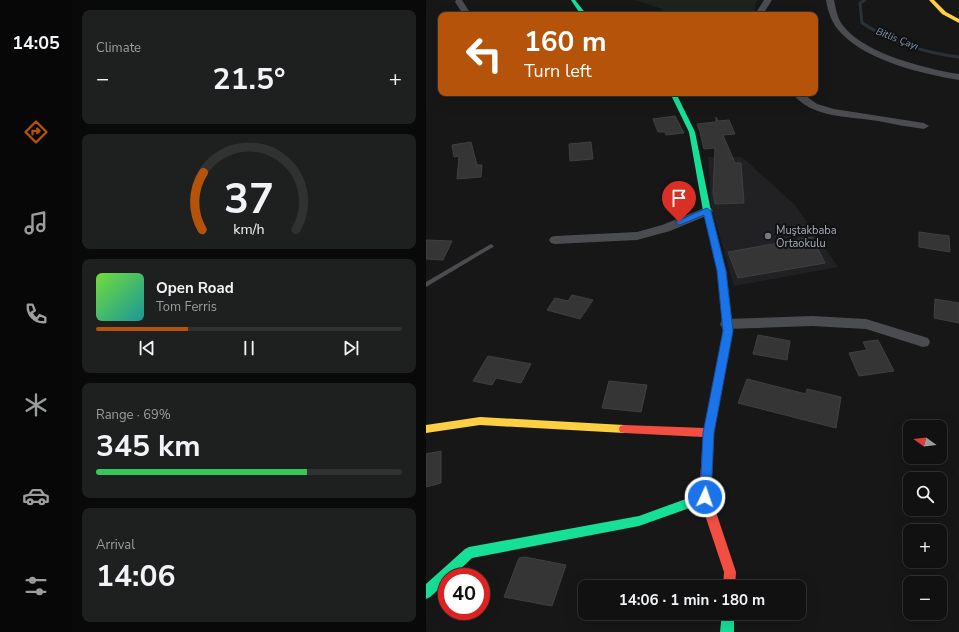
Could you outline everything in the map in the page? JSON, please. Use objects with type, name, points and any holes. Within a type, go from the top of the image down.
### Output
[{"type":"street","points":[[573,0],[582,12]]},
{"type":"street","points":[[761,12],[768,0]]},
{"type":"street","points":[[830,0],[832,16],[843,31],[857,43],[921,69],[959,77]]},
{"type":"street","points":[[931,0],[938,10],[946,16],[959,22]]},
{"type":"street","points":[[459,2],[464,12]]},
{"type":"street","points":[[674,96],[692,132],[707,211],[722,271],[728,331],[709,433],[705,497],[730,572],[729,580]]},
{"type":"street","points":[[799,96],[803,101],[833,112],[924,126]]},
{"type":"street","points":[[555,240],[637,236],[666,228],[707,211]]},
{"type":"street","points":[[727,324],[812,321],[866,324],[923,342]]},
{"type":"street","points":[[426,429],[480,421],[709,433]]},
{"type":"street","points":[[426,593],[469,554],[639,521],[705,497]]},
{"type":"street","points":[[727,632],[728,620]]},
{"type":"lane","points":[[426,285],[490,246]]},
{"type":"shaded area","points":[[634,0],[758,0],[755,4],[754,12],[660,12],[663,9]]},
{"type":"shaded area","name":"Muştakbaba Ortaokulu","points":[[708,157],[742,157],[795,205],[838,267],[734,286],[711,205]]},
{"type":"building","points":[[675,116],[684,133],[666,135],[665,132],[658,132],[653,119]]},
{"type":"building","points":[[716,117],[718,121],[729,120],[735,134],[723,135],[735,163],[741,163],[744,203],[715,204],[713,192],[715,148],[704,149],[697,124],[716,122]]},
{"type":"building","points":[[471,142],[477,165],[482,165],[481,177],[457,179],[459,156],[454,157],[452,145]]},
{"type":"building","points":[[591,142],[593,159],[570,161],[569,144]]},
{"type":"building","points":[[919,232],[949,236],[950,252],[919,247]]},
{"type":"building","points":[[812,237],[825,263],[738,278],[728,252]]},
{"type":"building","points":[[426,240],[452,241],[443,260],[426,259]]},
{"type":"building","points":[[572,295],[593,300],[580,319],[547,310],[555,298],[568,301]]},
{"type":"building","points":[[935,299],[959,303],[959,323],[934,318]]},
{"type":"building","points":[[758,335],[790,341],[787,360],[753,354]]},
{"type":"building","points":[[878,340],[894,371],[859,376],[849,353],[867,350],[863,342]]},
{"type":"building","points":[[488,356],[531,364],[521,383],[496,378],[492,385],[473,381]]},
{"type":"building","points":[[747,379],[806,394],[807,389],[841,397],[836,428],[738,403]]},
{"type":"building","points":[[609,381],[647,385],[641,412],[602,408]]},
{"type":"building","points":[[441,451],[441,483],[426,487],[426,454]]},
{"type":"building","points":[[525,557],[566,565],[552,606],[504,597],[519,558]]},
{"type":"waterway","name":"Bitlis Çayı","points":[[865,0],[860,3],[862,23],[873,30],[909,46],[933,53],[959,57]]},
{"type":"traffic: fast","points":[[573,0],[582,12]]},
{"type":"traffic: fast","points":[[674,96],[692,132],[707,211],[722,271],[728,331],[720,373]]},
{"type":"traffic: fast","points":[[426,593],[469,553],[639,521],[705,497]]},
{"type":"traffic: fast","points":[[727,632],[728,620]]},
{"type":"traffic: slow","points":[[931,0],[944,13],[959,21]]},
{"type":"traffic: slow","points":[[426,429],[480,421],[624,429]]},
{"type":"traffic: jam","points":[[720,373],[709,433],[705,497],[730,572],[729,580]]},
{"type":"traffic: jam","points":[[624,429],[709,433]]},
{"type":"place","name":"Muştakbaba Ortaokulu","points":[[768,236]]},
{"type":"route","points":[[679,222],[707,211],[722,271],[728,331],[709,433],[705,497]]}]
